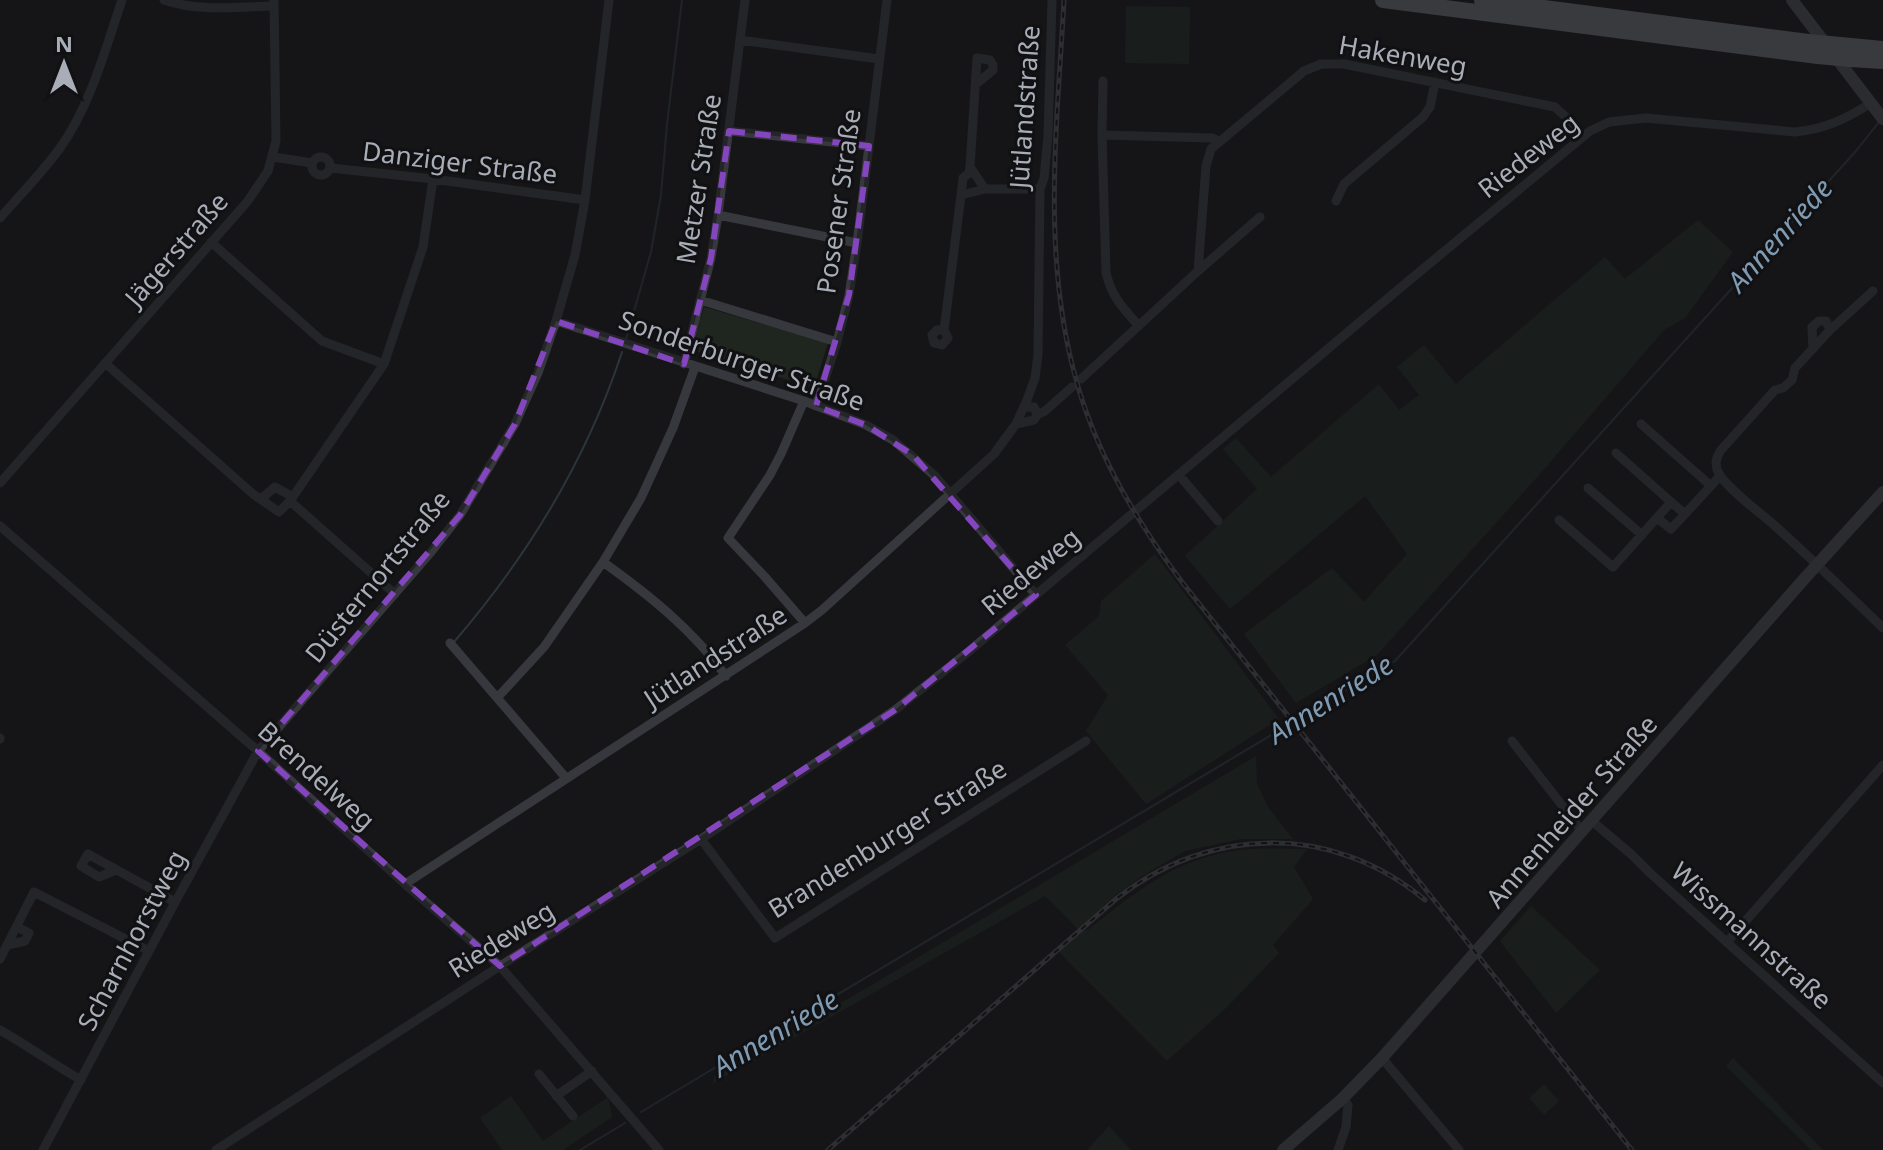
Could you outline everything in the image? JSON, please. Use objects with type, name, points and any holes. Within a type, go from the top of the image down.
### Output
[{"type":"highway","points":[[1383,0],[1845,52],[1883,61]]},
{"type":"highway","points":[[1482,0],[1813,49]]},
{"type":"highway","points":[[1845,52],[1883,49]]},
{"type":"street","points":[[0,218],[61,147],[74,125],[94,81],[122,0]]},
{"type":"street","points":[[164,0],[199,7],[274,3]]},
{"type":"street","name":"Düsternortstraße","points":[[258,751],[460,515],[515,424],[538,373],[575,255],[585,200],[609,0]]},
{"type":"street","name":"Metzer Straße","points":[[684,364],[711,258],[745,0]]},
{"type":"street","name":"Posener Straße","points":[[816,406],[849,295],[887,0]]},
{"type":"street","name":"Jütlandstraße","points":[[405,884],[805,623],[994,454],[1016,424],[1035,378],[1038,355],[1040,189],[1048,136],[1052,0]]},
{"type":"street","points":[[1792,0],[1883,119]]},
{"type":"street","name":"Jägerstraße","points":[[0,483],[258,188],[268,171],[277,127],[274,3]]},
{"type":"street","points":[[740,40],[879,59]]},
{"type":"street","name":"Hakenweg","points":[[1198,271],[1206,166],[1211,149],[1304,71],[1321,64],[1344,64],[1555,107],[1581,137]]},
{"type":"street","points":[[1103,81],[1106,273],[1116,300],[1138,325]]},
{"type":"street","points":[[1336,201],[1344,184],[1423,117],[1430,107],[1435,82]]},
{"type":"street","points":[[944,330],[963,178],[970,167],[975,85]]},
{"type":"street","name":"Riedeweg","points":[[216,1150],[701,839],[895,710],[1581,137],[1609,122],[1646,118],[1795,132],[1818,129],[1839,121],[1871,103]]},
{"type":"street","points":[[729,131],[869,146]]},
{"type":"street","points":[[1102,135],[1212,138],[1219,141]]},
{"type":"street","name":"Danziger Straße","points":[[273,157],[312,163],[319,157],[325,157],[331,168],[585,200]]},
{"type":"street","points":[[970,167],[985,189]]},
{"type":"street","points":[[105,363],[279,512],[292,499],[384,364],[423,247],[433,179]]},
{"type":"street","points":[[961,195],[985,189],[1040,189]]},
{"type":"street","points":[[718,215],[857,243]]},
{"type":"street","points":[[1081,379],[1260,217]]},
{"type":"street","points":[[211,242],[322,341],[384,364]]},
{"type":"street","points":[[1873,291],[1830,330],[1795,368],[1792,380],[1775,390],[1721,450],[1716,463],[1720,476],[1883,628]]},
{"type":"street","points":[[700,300],[837,342]]},
{"type":"street","name":"Sonderburger Straße","points":[[556,321],[804,401],[866,425],[893,440],[935,476],[1036,595]]},
{"type":"street","points":[[1813,349],[1812,327],[1819,321],[1826,321],[1830,330]]},
{"type":"street","points":[[498,697],[544,647],[603,562],[646,487],[673,428],[695,367]]},
{"type":"street","name":"Jütlandstraße","points":[[1016,424],[1034,420],[1072,387]]},
{"type":"street","points":[[804,401],[770,475],[728,538],[805,623]]},
{"type":"street","points":[[1024,407],[1034,407],[1037,415]]},
{"type":"street","points":[[1641,424],[1710,485]]},
{"type":"street","points":[[1616,453],[1685,514]]},
{"type":"street","points":[[1179,475],[1218,521]]},
{"type":"street","points":[[1657,518],[1671,529],[1720,476]]},
{"type":"street","points":[[261,499],[275,487],[292,499],[395,594]]},
{"type":"street","points":[[1588,488],[1642,535]]},
{"type":"street","name":"Annenheider Straße","points":[[1283,1150],[1342,1099],[1382,1058],[1883,492]]},
{"type":"street","points":[[1559,520],[1613,567],[1671,502]]},
{"type":"street","name":"Brendelweg","points":[[0,526],[500,966],[659,1150]]},
{"type":"street","points":[[603,562],[642,590],[693,636],[726,676]]},
{"type":"street","points":[[450,643],[566,778]]},
{"type":"street","name":"Brandenburger Straße","points":[[701,839],[775,938],[1086,741]]},
{"type":"street","points":[[1512,741],[1582,831]]},
{"type":"street","name":"Scharnhorstweg","points":[[43,1150],[258,751]]},
{"type":"street","points":[[1727,942],[1883,765]]},
{"type":"street","name":"Wissmannstraße","points":[[1592,821],[1881,1076]]},
{"type":"street","points":[[116,870],[175,902]]},
{"type":"street","points":[[0,959],[34,892],[149,951]]},
{"type":"street","points":[[0,1030],[81,1080]]},
{"type":"street","points":[[1382,1058],[1459,1150]]},
{"type":"street","points":[[556,1096],[592,1071]]},
{"type":"street","points":[[539,1074],[573,1116]]},
{"type":"street","points":[[1338,1150],[1346,1127],[1348,1105],[1342,1099]]},
{"type":"highlighted area","points":[[729,131],[869,146],[849,295],[816,406],[866,425],[913,455],[1036,595],[895,710],[500,966],[258,751],[460,515],[515,424],[556,321],[684,364],[711,258]]},
{"type":"shaded area","points":[[1126,6],[1190,7],[1189,64],[1125,63]]},
{"type":"shaded area","points":[[1698,220],[1733,252],[1685,318],[1664,330],[1377,655],[1296,703],[1244,634],[1332,568],[1364,602],[1407,554],[1365,496],[1230,609],[1185,556],[1257,489],[1223,449],[1236,438],[1271,477],[1379,384],[1399,410],[1419,395],[1397,367],[1424,345],[1456,384],[1605,257],[1625,279]]},
{"type":"shaded area","points":[[704,307],[828,343],[814,388],[692,350]]},
{"type":"shaded area","points":[[1155,554],[1279,719],[1146,804],[1086,731],[1108,695],[1065,645],[1099,616],[1101,601]]},
{"type":"shaded area","points":[[1256,756],[1257,784],[1268,807],[1293,839],[1241,839],[1185,851],[1117,894],[1078,929],[1045,896],[712,1084],[715,1075]]},
{"type":"shaded area","points":[[1307,849],[1294,867],[1313,899],[1273,945],[1279,953],[1227,1007],[1167,1061],[1059,952],[1080,932],[1089,929],[1139,891],[1191,862],[1242,850]]},
{"type":"shaded area","points":[[1531,906],[1600,970],[1556,1013],[1500,941]]},
{"type":"shaded area","points":[[1733,1058],[1823,1150],[1811,1150],[1726,1066]]},
{"type":"shaded area","points":[[1544,1084],[1559,1101],[1544,1115],[1529,1098]]},
{"type":"shaded area","points":[[511,1096],[543,1141],[608,1097],[612,1117],[563,1150],[502,1150],[480,1118]]},
{"type":"shaded area","points":[[1109,1126],[1131,1150],[1087,1150]]},
{"type":"waterway","points":[[626,339],[651,252],[661,195],[682,0]]},
{"type":"waterway","name":"Annenriede","points":[[641,1112],[1395,661],[1879,122]]},
{"type":"waterway","points":[[454,642],[506,576],[552,505],[591,430],[622,352]]},
{"type":"waterway","name":"Annenriede","points":[[580,1150],[625,1123]]},
{"type":"railway","points":[[1064,0],[1054,192],[1059,288],[1077,383],[1107,462],[1134,512],[1182,582],[1632,1150]]},
{"type":"railway","points":[[828,1150],[1116,899],[1152,875],[1191,857],[1231,846],[1271,843],[1311,846],[1351,857],[1389,875],[1425,900]]}]
